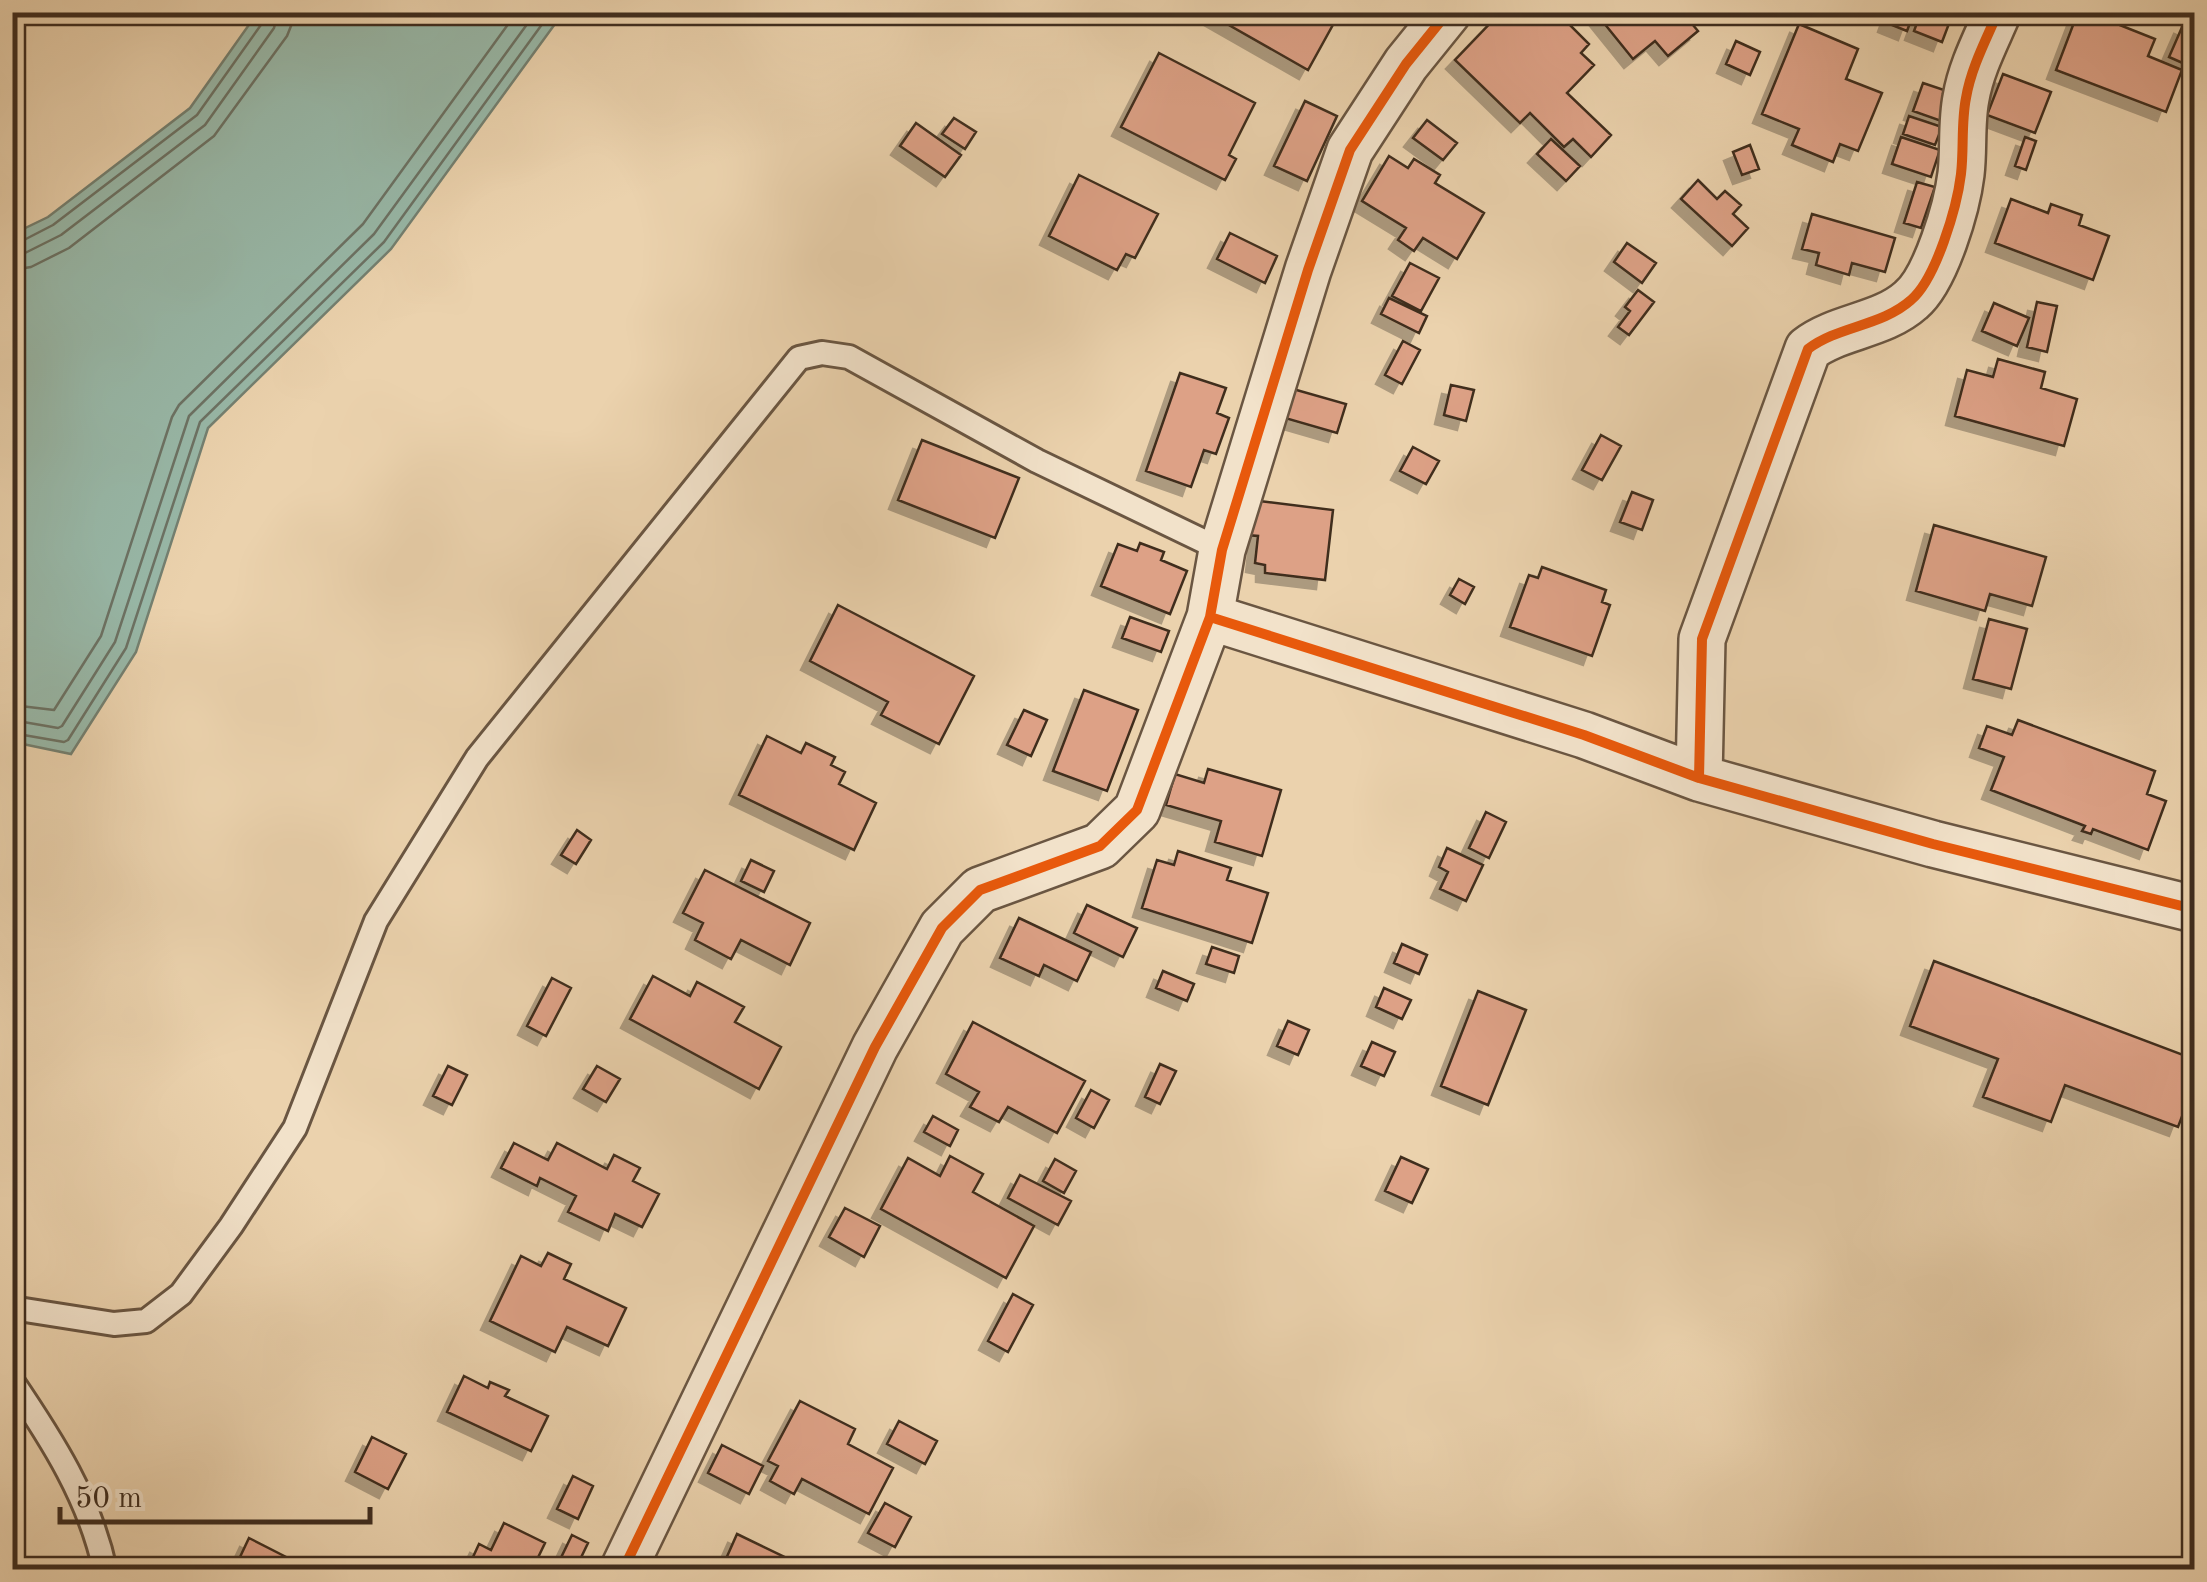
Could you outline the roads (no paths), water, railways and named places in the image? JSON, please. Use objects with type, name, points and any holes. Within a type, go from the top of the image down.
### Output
[{"type":"street","points":[[623,1570],[870,1057],[942,928],[980,890],[1100,846],[1138,810],[1210,617],[1222,550],[1308,270],[1350,150],[1406,64],[1448,12]]},
{"type":"street","points":[[1699,778],[1702,638],[1808,349],[1891,313],[1910,301],[1926,283],[1948,226],[1961,176],[1966,99],[1976,62],[1998,12]]},
{"type":"street","points":[[1210,617],[1584,735],[1699,778],[1934,844],[2194,909]]},
{"type":"lane","points":[[12,1308],[114,1324],[146,1320],[182,1294],[295,1128],[376,921],[477,758],[799,358],[822,353],[849,358],[1038,462],[1222,550]]},
{"type":"lane","points":[[12,1381],[53,1441],[79,1491],[106,1570]]},
{"type":"water","points":[[258,12],[563,13],[391,249],[208,428],[136,652],[71,754],[13,742],[13,234],[48,217],[190,108]]}]
